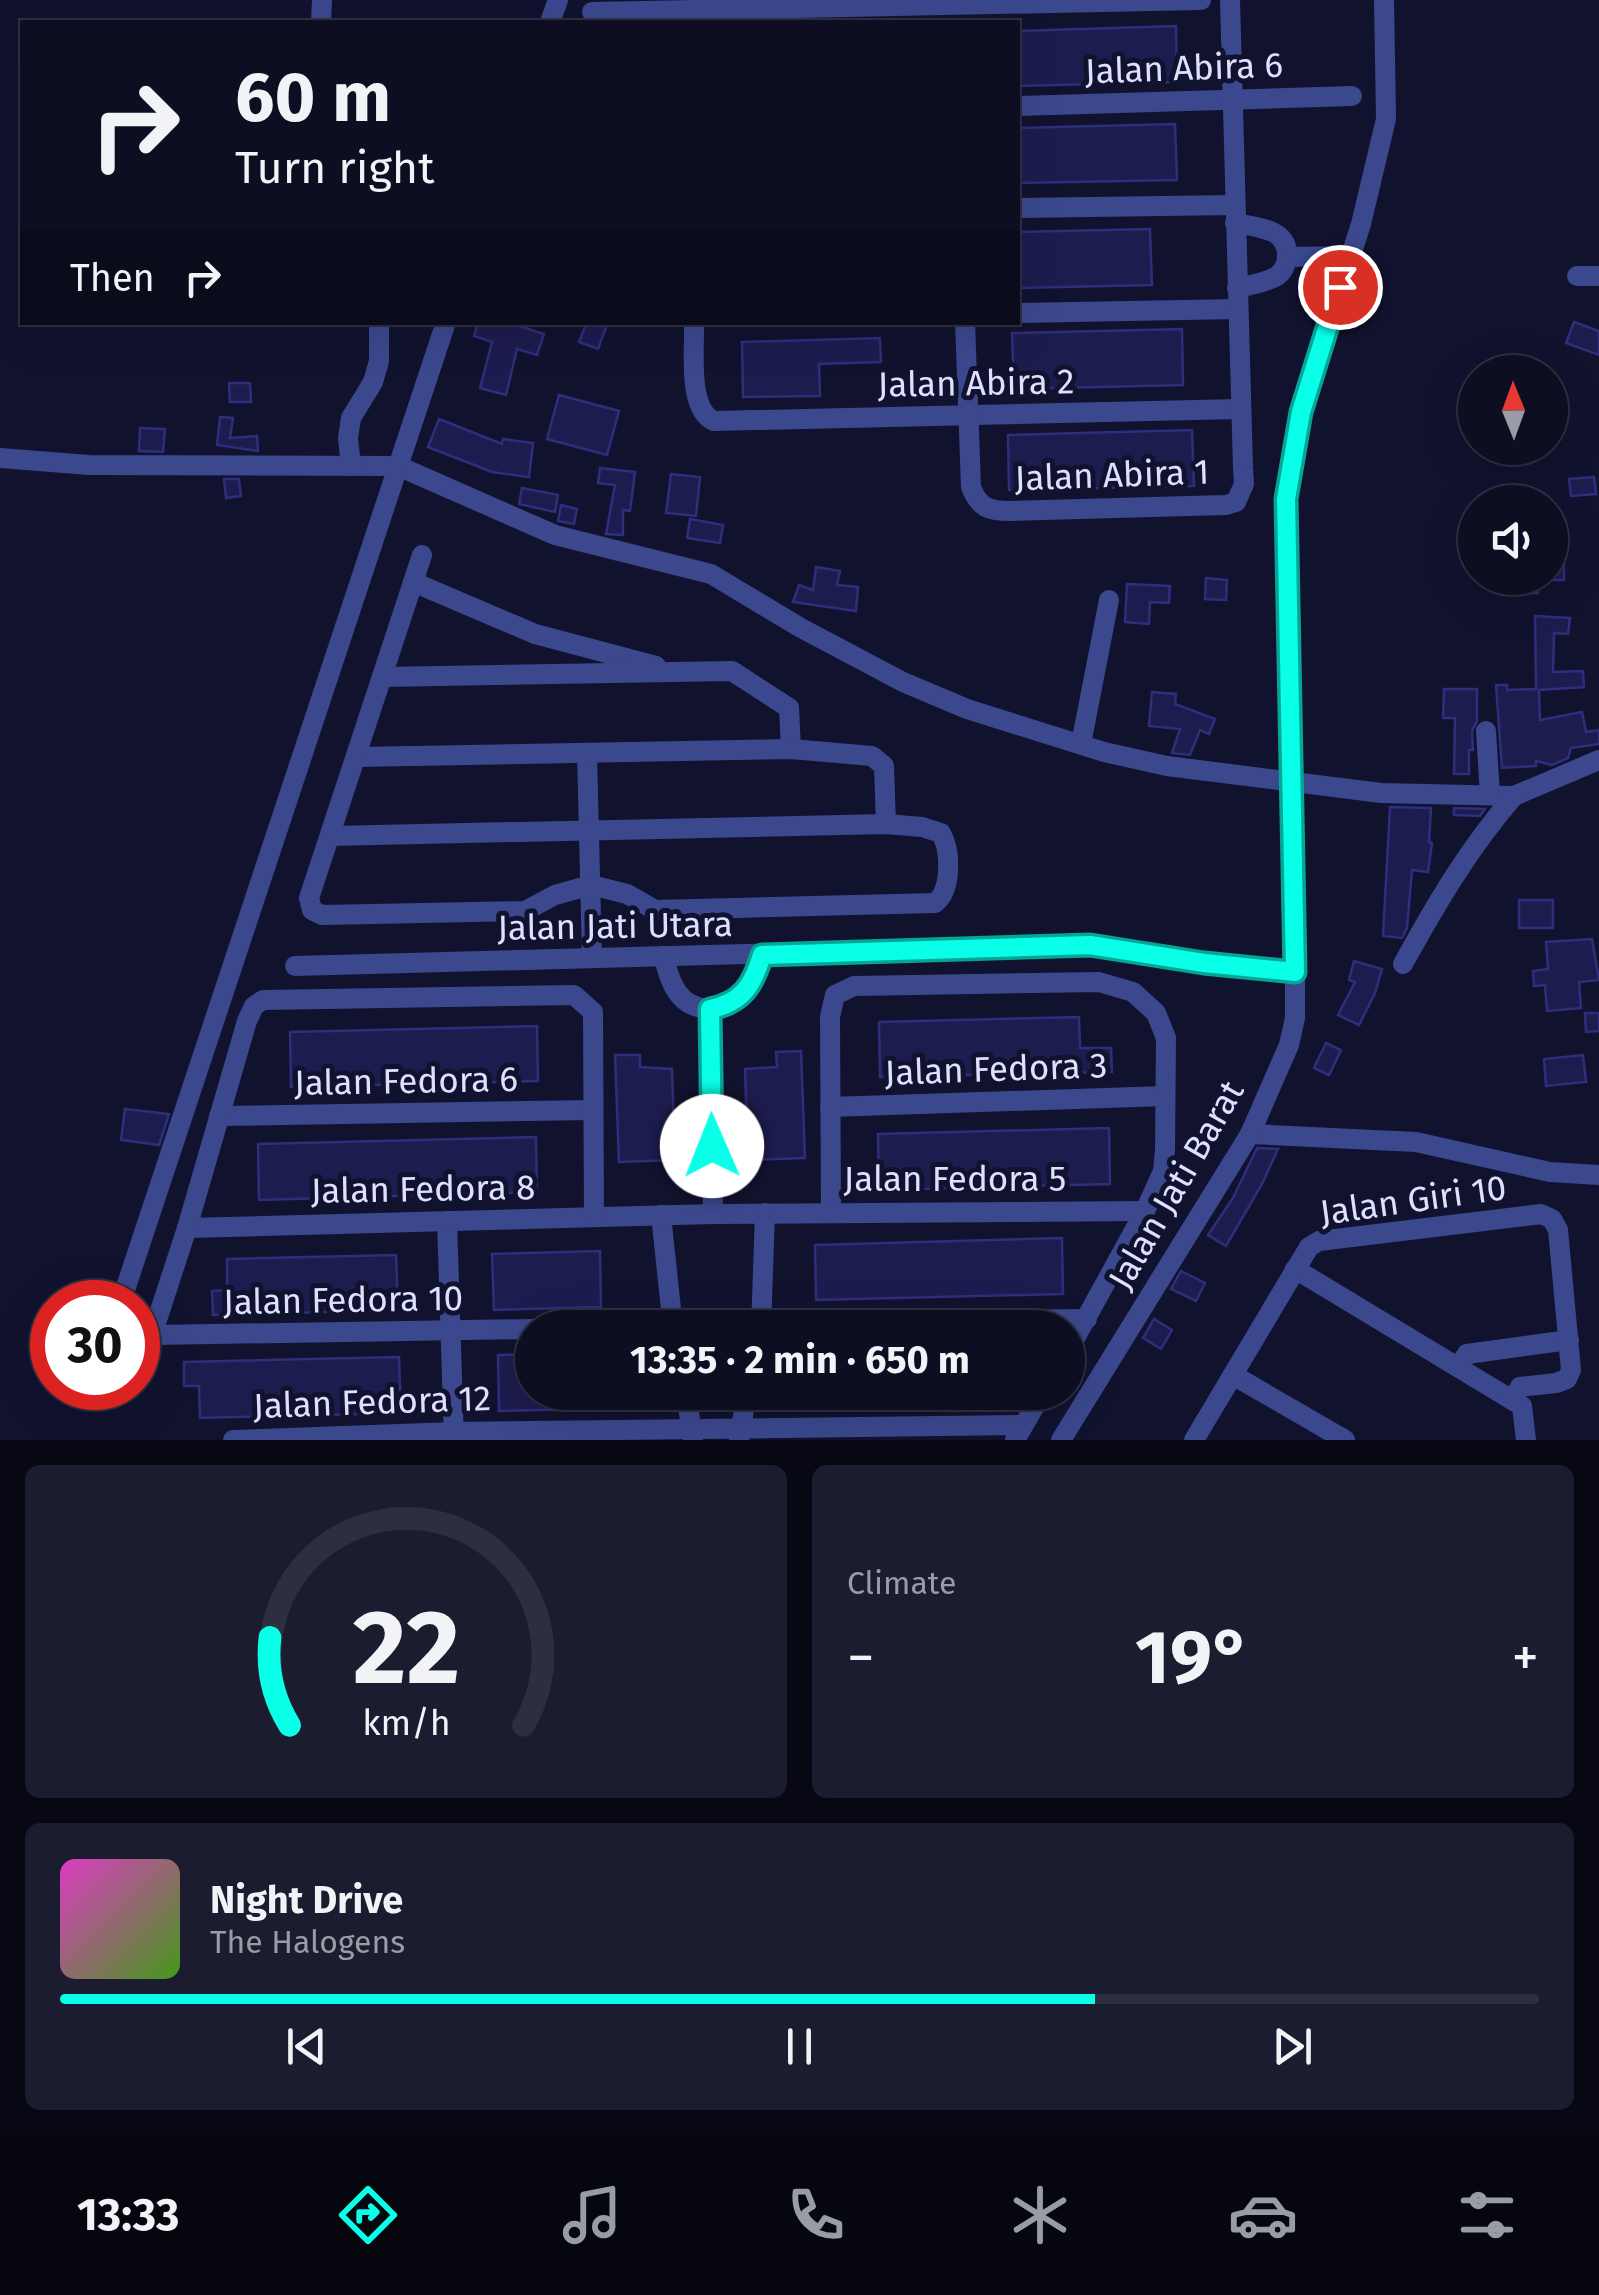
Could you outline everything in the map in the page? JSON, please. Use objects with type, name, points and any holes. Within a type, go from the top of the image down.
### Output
[{"type":"street","points":[[592,12],[663,17],[957,14],[1201,0]]},
{"type":"street","points":[[1230,0],[1240,409]]},
{"type":"street","name":"Jalan Jati Barat","points":[[1061,1440],[1250,1134],[1289,1045],[1295,1018],[1295,972],[1286,499],[1301,412],[1350,256],[1386,119],[1384,0]]},
{"type":"street","name":"Jalan Abira 6","points":[[1020,106],[1352,96]]},
{"type":"street","points":[[1020,208],[1235,214],[1274,232],[1286,246],[1287,257],[1286,266],[1276,276],[1238,299],[1020,313]]},
{"type":"street","points":[[1287,257],[1350,256]]},
{"type":"street","points":[[1577,276],[1599,276]]},
{"type":"street","points":[[352,466],[348,438],[351,418],[373,382],[379,361],[380,325]]},
{"type":"street","points":[[128,1280],[301,769],[445,325]]},
{"type":"street","name":"Jalan Abira 2","points":[[694,325],[696,401],[704,416],[714,421],[1240,409]]},
{"type":"street","points":[[965,325],[967,416]]},
{"type":"street","name":"Jalan Abira 1","points":[[967,416],[971,487],[977,500],[990,510],[1226,505],[1236,502],[1244,484],[1240,409]]},
{"type":"street","points":[[0,458],[89,465],[398,466],[556,535],[711,574],[801,628],[933,696],[1010,724],[1167,766],[1381,794],[1514,796],[1599,760]]},
{"type":"street","points":[[330,836],[922,826],[941,833],[947,843],[947,886],[943,897],[935,903],[655,910],[627,894],[591,885],[555,895],[526,911],[322,915],[312,910],[310,898],[330,836],[356,756],[422,554]]},
{"type":"street","points":[[413,582],[535,634],[678,672]]},
{"type":"street","points":[[1081,744],[1108,600]]},
{"type":"street","points":[[382,677],[732,671],[788,708],[790,749]]},
{"type":"street","points":[[1486,731],[1490,795]]},
{"type":"street","points":[[356,756],[790,749],[872,756],[884,766],[886,824]]},
{"type":"street","points":[[588,753],[592,958]]},
{"type":"street","points":[[1403,964],[1446,885],[1514,796]]},
{"type":"street","name":"Jalan Jati Utara","points":[[295,966],[1090,945],[1295,972]]},
{"type":"street","points":[[663,956],[680,997],[710,1009],[742,997],[762,955]]},
{"type":"street","points":[[831,1212],[830,1017],[835,995],[845,988],[1098,982],[1133,992],[1156,1013],[1166,1038],[1163,1171],[1085,1322]]},
{"type":"street","points":[[160,1316],[247,1021],[254,1006],[263,1000],[574,995],[593,1012],[594,1217]]},
{"type":"street","points":[[710,1009],[713,1214]]},
{"type":"street","name":"Jalan Fedora 3","points":[[830,1107],[1164,1096]]},
{"type":"street","name":"Jalan Fedora 6","points":[[219,1116],[593,1110]]},
{"type":"street","points":[[1250,1134],[1416,1142],[1534,1169],[1599,1175]]},
{"type":"street","name":"Jalan Fedora 5","points":[[713,1214],[1145,1211]]},
{"type":"street","points":[[762,1310],[764,1213]]},
{"type":"street","name":"Jalan Fedora 8","points":[[187,1228],[713,1214]]},
{"type":"street","name":"Jalan Giri 10","points":[[1295,1269],[1309,1247],[1318,1241],[1542,1214],[1552,1219],[1558,1230],[1568,1340]]},
{"type":"street","points":[[661,1216],[671,1310]]},
{"type":"street","points":[[447,1221],[454,1436]]},
{"type":"street","points":[[1194,1440],[1295,1269],[1517,1403]]},
{"type":"street","name":"Jalan Fedora 10","points":[[160,1335],[515,1330]]},
{"type":"street","points":[[1458,1368],[1468,1354],[1568,1340],[1568,1379],[1520,1387],[1517,1403],[1526,1440]]},
{"type":"street","points":[[1233,1375],[1346,1440]]},
{"type":"street","points":[[689,1410],[693,1435]]},
{"type":"street","points":[[1019,1433],[1032,1410]]},
{"type":"street","name":"Jalan Fedora 12","points":[[233,1440],[1019,1433]]},
{"type":"building","points":[[1176,26],[1177,82],[1020,86],[1020,31]]},
{"type":"building","points":[[1175,124],[1177,180],[1020,183],[1020,128]]},
{"type":"building","points":[[1150,229],[1152,285],[1020,288],[1020,232]]},
{"type":"building","points":[[1574,322],[1599,331],[1599,355],[1566,343]]},
{"type":"building","points":[[477,325],[516,325],[544,334],[537,355],[517,349],[506,395],[480,388],[492,342],[474,336]]},
{"type":"building","points":[[586,325],[607,325],[598,349],[579,342]]},
{"type":"building","points":[[1182,329],[1183,385],[1014,389],[1012,333]]},
{"type":"building","points":[[880,338],[881,362],[819,364],[820,396],[743,397],[742,342]]},
{"type":"building","points":[[229,383],[250,383],[251,402],[230,402]]},
{"type":"building","points":[[559,395],[619,411],[607,455],[547,439]]},
{"type":"building","points":[[220,417],[233,418],[230,438],[257,436],[258,451],[217,445]]},
{"type":"building","points":[[439,419],[502,444],[503,439],[533,443],[529,477],[492,472],[428,447]]},
{"type":"building","points":[[140,428],[165,429],[163,452],[139,451]]},
{"type":"building","points":[[1192,430],[1194,486],[1009,490],[1008,435]]},
{"type":"building","points":[[600,468],[635,472],[630,511],[623,510],[623,535],[606,534],[615,485],[598,483]]},
{"type":"building","points":[[671,474],[700,477],[696,516],[666,513]]},
{"type":"building","points":[[1594,477],[1596,494],[1571,496],[1569,479]]},
{"type":"building","points":[[224,479],[239,479],[241,496],[226,498]]},
{"type":"building","points":[[522,488],[558,495],[555,512],[519,504]]},
{"type":"building","points":[[561,505],[577,509],[574,524],[558,521]]},
{"type":"building","points":[[690,519],[723,525],[720,543],[687,538]]},
{"type":"building","points":[[816,567],[840,571],[837,585],[858,587],[856,611],[793,602],[799,585],[813,590]]},
{"type":"building","points":[[1206,578],[1227,580],[1226,600],[1205,599]]},
{"type":"building","points":[[1127,584],[1170,586],[1169,603],[1150,602],[1149,624],[1125,622]]},
{"type":"building","points":[[1535,616],[1570,618],[1568,634],[1554,633],[1553,672],[1583,671],[1584,687],[1539,690],[1540,720],[1582,712],[1586,732],[1599,730],[1599,744],[1571,748],[1568,758],[1552,765],[1536,761],[1536,766],[1502,768],[1496,685],[1507,685],[1507,690],[1536,689]]},
{"type":"building","points":[[1444,689],[1477,689],[1469,774],[1454,774],[1455,718],[1443,718]]},
{"type":"building","points":[[1152,692],[1176,694],[1175,704],[1215,719],[1209,734],[1200,730],[1190,755],[1172,753],[1180,729],[1149,726]]},
{"type":"building","points":[[1390,807],[1431,808],[1428,872],[1412,870],[1407,928],[1402,938],[1383,936]]},
{"type":"building","points":[[1454,808],[1485,809],[1480,816],[1454,815]]},
{"type":"building","points":[[1519,900],[1553,900],[1553,928],[1519,928]]},
{"type":"building","points":[[1592,939],[1599,980],[1579,982],[1581,1008],[1547,1011],[1545,985],[1534,986],[1533,971],[1548,969],[1546,942]]},
{"type":"building","points":[[1354,961],[1382,969],[1359,1025],[1338,1015],[1355,982],[1349,980]]},
{"type":"building","points":[[1585,1013],[1599,1013],[1599,1031],[1586,1032]]},
{"type":"building","points":[[1079,1017],[1080,1048],[1111,1048],[1112,1072],[880,1077],[879,1022]]},
{"type":"building","points":[[537,1026],[538,1081],[291,1087],[290,1032]]},
{"type":"building","points":[[1326,1043],[1341,1050],[1329,1075],[1314,1068]]},
{"type":"building","points":[[801,1051],[805,1158],[748,1160],[745,1069],[777,1067],[776,1052]]},
{"type":"building","points":[[615,1055],[640,1055],[640,1067],[672,1069],[675,1160],[619,1162]]},
{"type":"building","points":[[1583,1055],[1586,1082],[1546,1086],[1544,1059]]},
{"type":"building","points":[[125,1109],[169,1114],[159,1145],[121,1140]]},
{"type":"building","points":[[1109,1128],[1110,1184],[879,1190],[878,1134]]},
{"type":"building","points":[[536,1137],[537,1192],[259,1200],[258,1144]]},
{"type":"building","points":[[1257,1148],[1278,1149],[1226,1246],[1208,1235],[1233,1198]]},
{"type":"building","points":[[1062,1238],[1063,1294],[816,1300],[815,1245]]},
{"type":"building","points":[[600,1251],[601,1307],[494,1310],[492,1254]]},
{"type":"building","points":[[396,1255],[398,1310],[213,1315],[212,1291],[227,1290],[227,1259]]},
{"type":"building","points":[[1181,1271],[1205,1283],[1196,1301],[1171,1289]]},
{"type":"building","points":[[1154,1319],[1172,1330],[1161,1349],[1143,1338]]},
{"type":"building","points":[[515,1354],[515,1410],[540,1410],[499,1411],[498,1355]]},
{"type":"building","points":[[399,1357],[401,1413],[200,1418],[199,1386],[184,1386],[184,1362]]},
{"type":"route","points":[[712,1146],[710,1009],[742,997],[762,955],[1090,945],[1295,972],[1286,499],[1301,412],[1340,287]]}]
